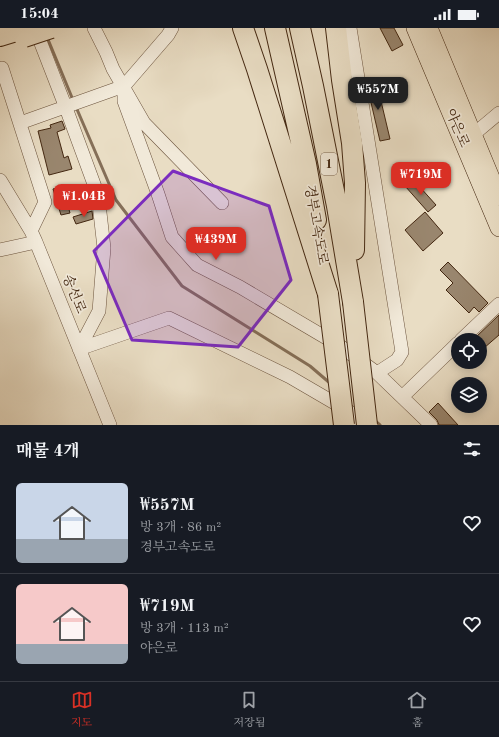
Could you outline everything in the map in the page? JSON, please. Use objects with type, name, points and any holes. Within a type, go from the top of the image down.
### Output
[{"type":"highway","points":[[0,36],[51,28]]},
{"type":"highway","points":[[243,28],[328,294]]},
{"type":"highway","name":"경부고속도로","points":[[275,28],[306,164],[328,294],[344,425]]},
{"type":"highway","name":"경부고속도로","points":[[300,28],[337,206],[353,302],[367,425]]},
{"type":"highway","points":[[336,28],[342,80],[352,143],[354,183],[353,302]]},
{"type":"highway","points":[[0,45],[25,31]]},
{"type":"main road","name":"야은로","points":[[415,28],[466,146],[499,228]]},
{"type":"main road","name":"야은로","points":[[429,28],[499,196]]},
{"type":"street","points":[[94,28],[133,106],[144,124],[222,203]]},
{"type":"street","points":[[20,124],[124,86],[168,35],[172,28]]},
{"type":"street","points":[[350,28],[402,352],[397,360],[377,373]]},
{"type":"street","points":[[25,31],[40,41],[98,195],[104,248],[99,311],[79,349]]},
{"type":"street","points":[[0,250],[34,237],[45,202],[2,68]]},
{"type":"street","points":[[124,86],[124,101],[172,237],[197,265],[240,287],[340,346],[377,373],[431,425]]},
{"type":"street","points":[[474,134],[499,113]]},
{"type":"street","name":"송선로","points":[[0,180],[34,237],[110,425]]},
{"type":"street","points":[[468,333],[499,304]]},
{"type":"street","points":[[79,349],[169,318],[290,377],[350,412],[364,425]]},
{"type":"street","points":[[402,397],[451,350]]},
{"type":"highlighted area","points":[[173,171],[269,206],[291,280],[238,347],[132,340],[94,251]]},
{"type":"building","points":[[380,28],[394,28],[403,45],[392,51]]},
{"type":"building","points":[[376,80],[390,139],[380,141],[367,82]]},
{"type":"building","points":[[62,121],[65,129],[57,132],[64,158],[68,156],[72,169],[49,175],[38,131],[51,128],[50,125]]},
{"type":"building","points":[[412,181],[417,187],[419,186],[436,205],[428,212],[405,186]]},
{"type":"building","points":[[62,186],[70,213],[61,215],[53,189]]},
{"type":"building","points":[[92,211],[93,219],[76,224],[73,217]]},
{"type":"building","points":[[425,212],[443,233],[423,251],[405,230]]},
{"type":"building","points":[[448,262],[488,303],[479,312],[474,307],[469,313],[446,290],[453,283],[440,270]]},
{"type":"building","points":[[499,315],[499,335],[487,345],[487,333],[480,333]]},
{"type":"building","points":[[438,403],[458,425],[439,425],[437,420],[429,412]]},
{"type":"waterway","points":[[47,37],[73,100]]},
{"type":"waterway","points":[[76,107],[116,200],[182,286],[310,366],[331,384]]},
{"type":"waterway","points":[[374,420],[380,425]]}]
